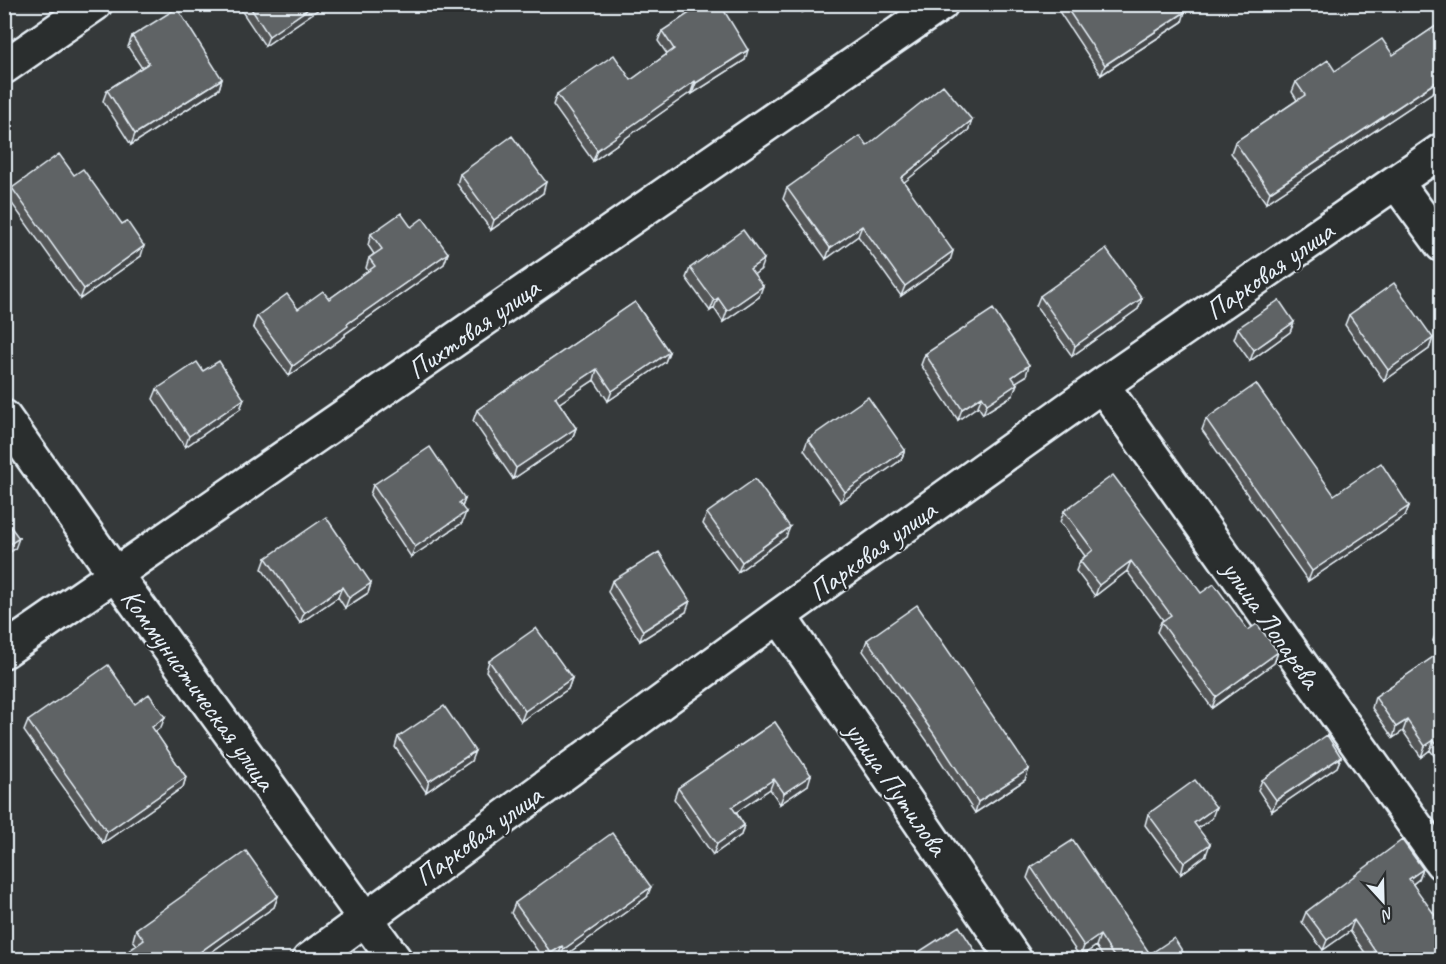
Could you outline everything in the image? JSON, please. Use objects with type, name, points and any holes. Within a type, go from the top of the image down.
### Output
[{"type":"street","points":[[4,67],[95,4]]},
{"type":"street","name":"Пихтовая улица","points":[[4,651],[941,4]]},
{"type":"street","name":"Парковая улица","points":[[309,960],[779,616],[1102,385],[1442,150]]},
{"type":"street","points":[[1396,182],[1442,245]]},
{"type":"street","name":"улица Лопарева","points":[[1102,385],[1442,863]]},
{"type":"street","name":"Коммунистическая улица","points":[[4,417],[395,960]]},
{"type":"street","name":"улица Путилова","points":[[779,616],[1015,960]]},
{"type":"building","points":[[248,4],[315,4],[269,36]]},
{"type":"building","points":[[703,4],[720,4],[748,50],[696,83],[695,81],[597,150],[557,94],[614,55],[631,80],[674,49],[662,31]]},
{"type":"building","points":[[1064,4],[1181,4],[1185,12],[1105,65]]},
{"type":"building","points":[[177,8],[222,79],[135,134],[107,90],[149,63],[132,36]]},
{"type":"building","points":[[1442,22],[1442,78],[1270,192],[1235,142],[1305,95],[1296,82],[1328,60],[1335,71],[1382,39],[1393,55]]},
{"type":"building","points":[[943,85],[972,120],[901,178],[953,251],[905,286],[862,226],[830,248],[787,188],[860,136],[867,146]]},
{"type":"building","points":[[512,136],[546,182],[494,220],[460,174]]},
{"type":"building","points":[[59,154],[74,175],[83,169],[122,224],[127,221],[144,246],[84,289],[12,188]]},
{"type":"building","points":[[401,213],[411,227],[423,218],[448,253],[347,324],[348,326],[293,366],[257,316],[287,294],[298,309],[323,291],[329,299],[375,266],[369,258],[382,249],[371,234]]},
{"type":"building","points":[[743,230],[764,259],[750,269],[763,286],[727,311],[718,298],[714,301],[690,268]]},
{"type":"building","points":[[1106,249],[1142,298],[1075,346],[1040,296]]},
{"type":"building","points":[[1394,283],[1433,338],[1388,370],[1349,315]]},
{"type":"building","points":[[1279,300],[1294,322],[1254,350],[1238,328]]},
{"type":"building","points":[[635,302],[669,352],[612,391],[597,369],[555,397],[576,428],[516,468],[477,410]]},
{"type":"building","points":[[993,309],[1029,365],[1012,377],[1017,384],[987,404],[982,396],[962,409],[925,354]]},
{"type":"building","points":[[219,361],[244,399],[189,436],[157,389],[197,362],[203,371]]},
{"type":"building","points":[[1256,384],[1334,495],[1381,463],[1409,506],[1312,571],[1206,419]]},
{"type":"building","points":[[868,397],[905,450],[845,492],[808,439]]},
{"type":"building","points":[[430,447],[465,499],[459,503],[466,512],[415,547],[373,485]]},
{"type":"building","points":[[1113,475],[1201,593],[1214,584],[1248,630],[1257,624],[1278,652],[1216,697],[1161,622],[1171,615],[1131,561],[1099,585],[1080,561],[1093,550],[1064,511]]},
{"type":"building","points":[[755,479],[790,527],[742,562],[707,513]]},
{"type":"building","points":[[326,517],[371,583],[349,598],[342,587],[304,613],[266,558]]},
{"type":"building","points":[[4,518],[19,538],[4,548]]},
{"type":"building","points":[[659,552],[690,601],[643,631],[612,581]]},
{"type":"building","points":[[917,605],[1029,769],[978,802],[934,734],[867,640]]},
{"type":"building","points":[[1442,627],[1442,637],[1437,630]]},
{"type":"building","points":[[536,628],[572,678],[525,711],[489,661]]},
{"type":"building","points":[[1442,651],[1442,750],[1434,740],[1425,746],[1407,720],[1396,727],[1375,697]]},
{"type":"building","points":[[108,665],[135,704],[149,694],[165,717],[152,727],[186,777],[107,832],[28,721]]},
{"type":"building","points":[[444,706],[475,751],[429,781],[398,737]]},
{"type":"building","points":[[775,722],[811,775],[784,793],[774,779],[732,807],[744,825],[717,844],[678,788]]},
{"type":"building","points":[[1327,735],[1341,757],[1276,800],[1262,780]]},
{"type":"building","points":[[1195,780],[1216,807],[1194,823],[1210,844],[1184,863],[1148,814]]},
{"type":"building","points":[[612,833],[651,887],[564,949],[562,946],[551,953],[515,903]]},
{"type":"building","points":[[1073,840],[1150,954],[1174,938],[1188,960],[1116,960],[1100,935],[1084,946],[1031,867]]},
{"type":"building","points":[[1402,840],[1423,869],[1409,879],[1442,925],[1442,960],[1381,960],[1354,920],[1327,940],[1306,912]]},
{"type":"building","points":[[246,851],[278,896],[189,960],[116,960],[144,940],[136,929]]},
{"type":"building","points":[[959,926],[981,960],[913,960],[911,957]]}]
